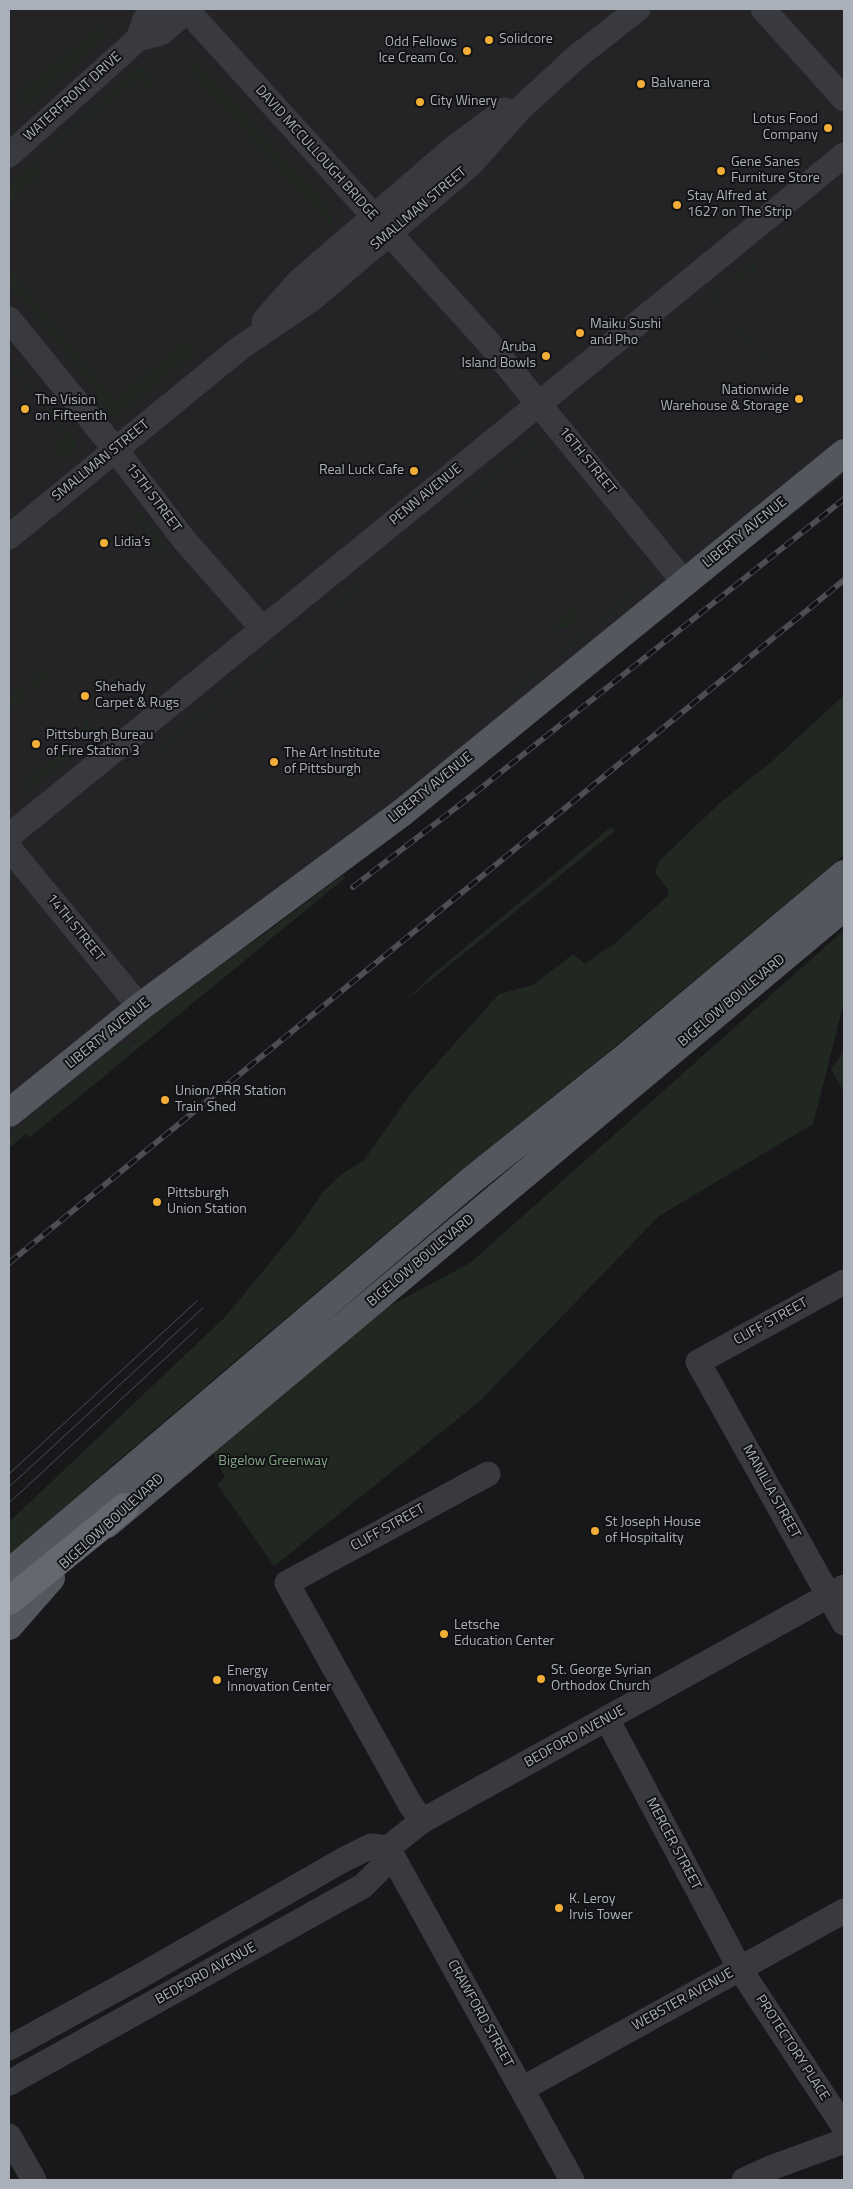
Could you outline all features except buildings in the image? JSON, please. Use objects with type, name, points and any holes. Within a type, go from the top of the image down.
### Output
[{"type":"highway","points":[[9,1601],[125,1507]]},
{"type":"main road","name":"LIBERTY AVENUE","points":[[9,1113],[140,1007],[403,812],[844,453]]},
{"type":"main road","name":"BIGELOW BOULEVARD","points":[[9,1573],[473,1179],[627,1056],[844,874]]},
{"type":"main road","name":"BIGELOW BOULEVARD","points":[[9,1626],[69,1559],[125,1507],[844,907]]},
{"type":"street","name":"WATERFRONT DRIVE","points":[[138,39],[145,19],[156,9]]},
{"type":"street","name":"WATERFRONT DRIVE","points":[[9,155],[138,39],[162,33],[187,9]]},
{"type":"street","name":"DAVID MCCULLOUGH BRIDGE","points":[[187,9],[488,342]]},
{"type":"street","name":"SMALLMAN STREET","points":[[9,537],[115,448],[240,348],[300,281],[456,146],[638,9]]},
{"type":"street","points":[[763,9],[844,99]]},
{"type":"street","name":"PENN AVENUE","points":[[9,836],[844,155]]},
{"type":"street","name":"15TH STREET","points":[[9,319],[115,448],[185,541],[262,628]]},
{"type":"street","name":"16TH STREET","points":[[488,342],[540,403],[684,582]]},
{"type":"street","name":"14TH STREET","points":[[9,848],[140,1007]]},
{"type":"street","name":"CLIFF STREET","points":[[698,1362],[844,1282]]},
{"type":"street","name":"MANILLA STREET","points":[[698,1362],[837,1591],[844,1623]]},
{"type":"street","name":"CLIFF STREET","points":[[422,1822],[410,1804],[287,1583],[488,1474]]},
{"type":"street","name":"BEDFORD AVENUE","points":[[9,2083],[363,1886],[380,1869],[388,1848],[422,1822],[837,1591]]},
{"type":"street","name":"MERCER STREET","points":[[607,1719],[740,1969]]},
{"type":"street","points":[[9,2048],[371,1846],[388,1848]]},
{"type":"street","name":"CRAWFORD STREET","points":[[388,1848],[572,2180]]},
{"type":"street","name":"WEBSTER AVENUE","points":[[522,2090],[844,1911]]},
{"type":"street","name":"PROTECTORY PLACE","points":[[740,1969],[844,2127]]},
{"type":"street","points":[[137,1978],[151,2004]]},
{"type":"street","points":[[9,2136],[34,2180]]},
{"type":"street","points":[[744,2180],[768,2169],[844,2141]]},
{"type":"shaded area","points":[[9,9],[844,9],[844,474],[347,862],[9,1147]]},
{"type":"green space","points":[[103,25],[109,32],[28,107],[16,94]]},
{"type":"green space","points":[[190,59],[228,96],[325,203],[334,224],[333,228],[192,73],[187,62]]},
{"type":"green space","points":[[140,67],[153,82],[152,86],[148,87],[139,77],[40,158],[38,157]]},
{"type":"green space","points":[[35,160],[42,173],[9,203],[9,187]]},
{"type":"green space","points":[[754,262],[756,269],[739,281],[735,277]]},
{"type":"green space","points":[[9,270],[114,401],[186,341],[195,352],[117,415],[110,416],[96,400],[96,389],[9,282]]},
{"type":"green space","points":[[722,287],[723,291],[719,301],[722,307],[762,356],[768,352],[772,353],[762,360],[711,296]]},
{"type":"green space","points":[[9,359],[78,444],[76,450],[62,461],[52,449],[67,436],[9,364]]},
{"type":"green space","points":[[536,439],[538,442],[465,502],[463,500]]},
{"type":"green space","points":[[139,512],[167,546],[157,555],[154,550],[159,546],[134,516]]},
{"type":"green space","points":[[363,582],[365,584],[318,621],[317,619]]},
{"type":"green space","points":[[646,582],[648,584],[494,710],[492,708]]},
{"type":"green space","points":[[577,603],[576,611],[580,618],[568,627],[552,628],[557,621]]},
{"type":"green space","points":[[284,645],[286,647],[221,700],[219,698]]},
{"type":"green space","points":[[44,670],[51,679],[43,679],[41,688],[37,687],[30,681]]},
{"type":"green space","points":[[22,688],[25,694],[24,703],[17,708],[14,705],[9,709],[9,699]]},
{"type":"green space","points":[[844,695],[844,855],[612,1049],[444,1184],[9,1555],[9,1522],[226,1316],[295,1232],[324,1191],[341,1175],[365,1159],[414,1089],[499,994],[533,985],[573,954],[585,964],[615,943],[668,896],[668,889],[656,874],[660,860],[723,800],[771,762]]},
{"type":"green space","points":[[213,702],[215,705],[161,753],[158,751]]},
{"type":"green space","points":[[84,718],[97,733],[85,744],[82,739]]},
{"type":"green space","points":[[61,735],[75,752],[29,790],[24,783],[66,749],[57,738]]},
{"type":"green space","points":[[611,827],[615,831],[404,1002],[434,973]]},
{"type":"green space","points":[[343,875],[345,878],[29,1138],[26,1134],[9,1148],[9,1137],[124,1042],[129,1046],[136,1041],[133,1038],[139,1032],[137,1029]]},
{"type":"green space","name":"Bigelow Greenway","points":[[844,930],[844,1002],[813,1124],[659,1216],[480,1401],[274,1566],[217,1484],[225,1477],[211,1450],[373,1315],[470,1263]]},
{"type":"green space","points":[[844,1051],[844,1092],[831,1069]]},
{"type":"tram line","points":[[9,1474],[197,1301]]},
{"type":"tram line","points":[[9,1487],[203,1308]]},
{"type":"tram line","points":[[9,1503],[197,1329]]},
{"type":"railway","points":[[353,887],[466,800],[844,499]]},
{"type":"railway","points":[[9,1263],[844,580]]},
{"type":"place","name":"Solidcore","points":[[489,40]]},
{"type":"place","name":"Odd Fellows Ice Cream Co.","points":[[467,51]]},
{"type":"place","name":"Balvanera","points":[[641,84]]},
{"type":"place","name":"City Winery","points":[[420,102]]},
{"type":"place","name":"Lotus Food Company","points":[[828,128]]},
{"type":"place","name":"Gene Sanes Furniture Store","points":[[721,171]]},
{"type":"place","name":"Stay Alfred at 1627 on The Strip","points":[[677,205]]},
{"type":"place","name":"Maiku Sushi and Pho","points":[[580,333]]},
{"type":"place","name":"Aruba Island Bowls","points":[[546,356]]},
{"type":"place","name":"Nationwide Warehouse & Storage","points":[[799,399]]},
{"type":"place","name":"The Vision on Fifteenth","points":[[25,409]]},
{"type":"place","name":"Real Luck Cafe","points":[[414,471]]},
{"type":"place","name":"Lidia’s","points":[[104,543]]},
{"type":"place","name":"Shehady Carpet & Rugs","points":[[85,696]]},
{"type":"place","name":"Pittsburgh Bureau of Fire Station 3","points":[[36,744]]},
{"type":"place","name":"The Art Institute of Pittsburgh","points":[[274,762]]},
{"type":"place","name":"Union/PRR Station Train Shed","points":[[165,1100]]},
{"type":"place","name":"Pittsburgh Union Station","points":[[157,1202]]},
{"type":"place","name":"St Joseph House of Hospitality","points":[[595,1531]]},
{"type":"place","name":"Letsche Education Center","points":[[444,1634]]},
{"type":"place","name":"St. George Syrian Orthodox Church","points":[[541,1679]]},
{"type":"place","name":"Energy Innovation Center","points":[[217,1680]]},
{"type":"place","name":"K. Leroy Irvis Tower","points":[[559,1908]]}]
